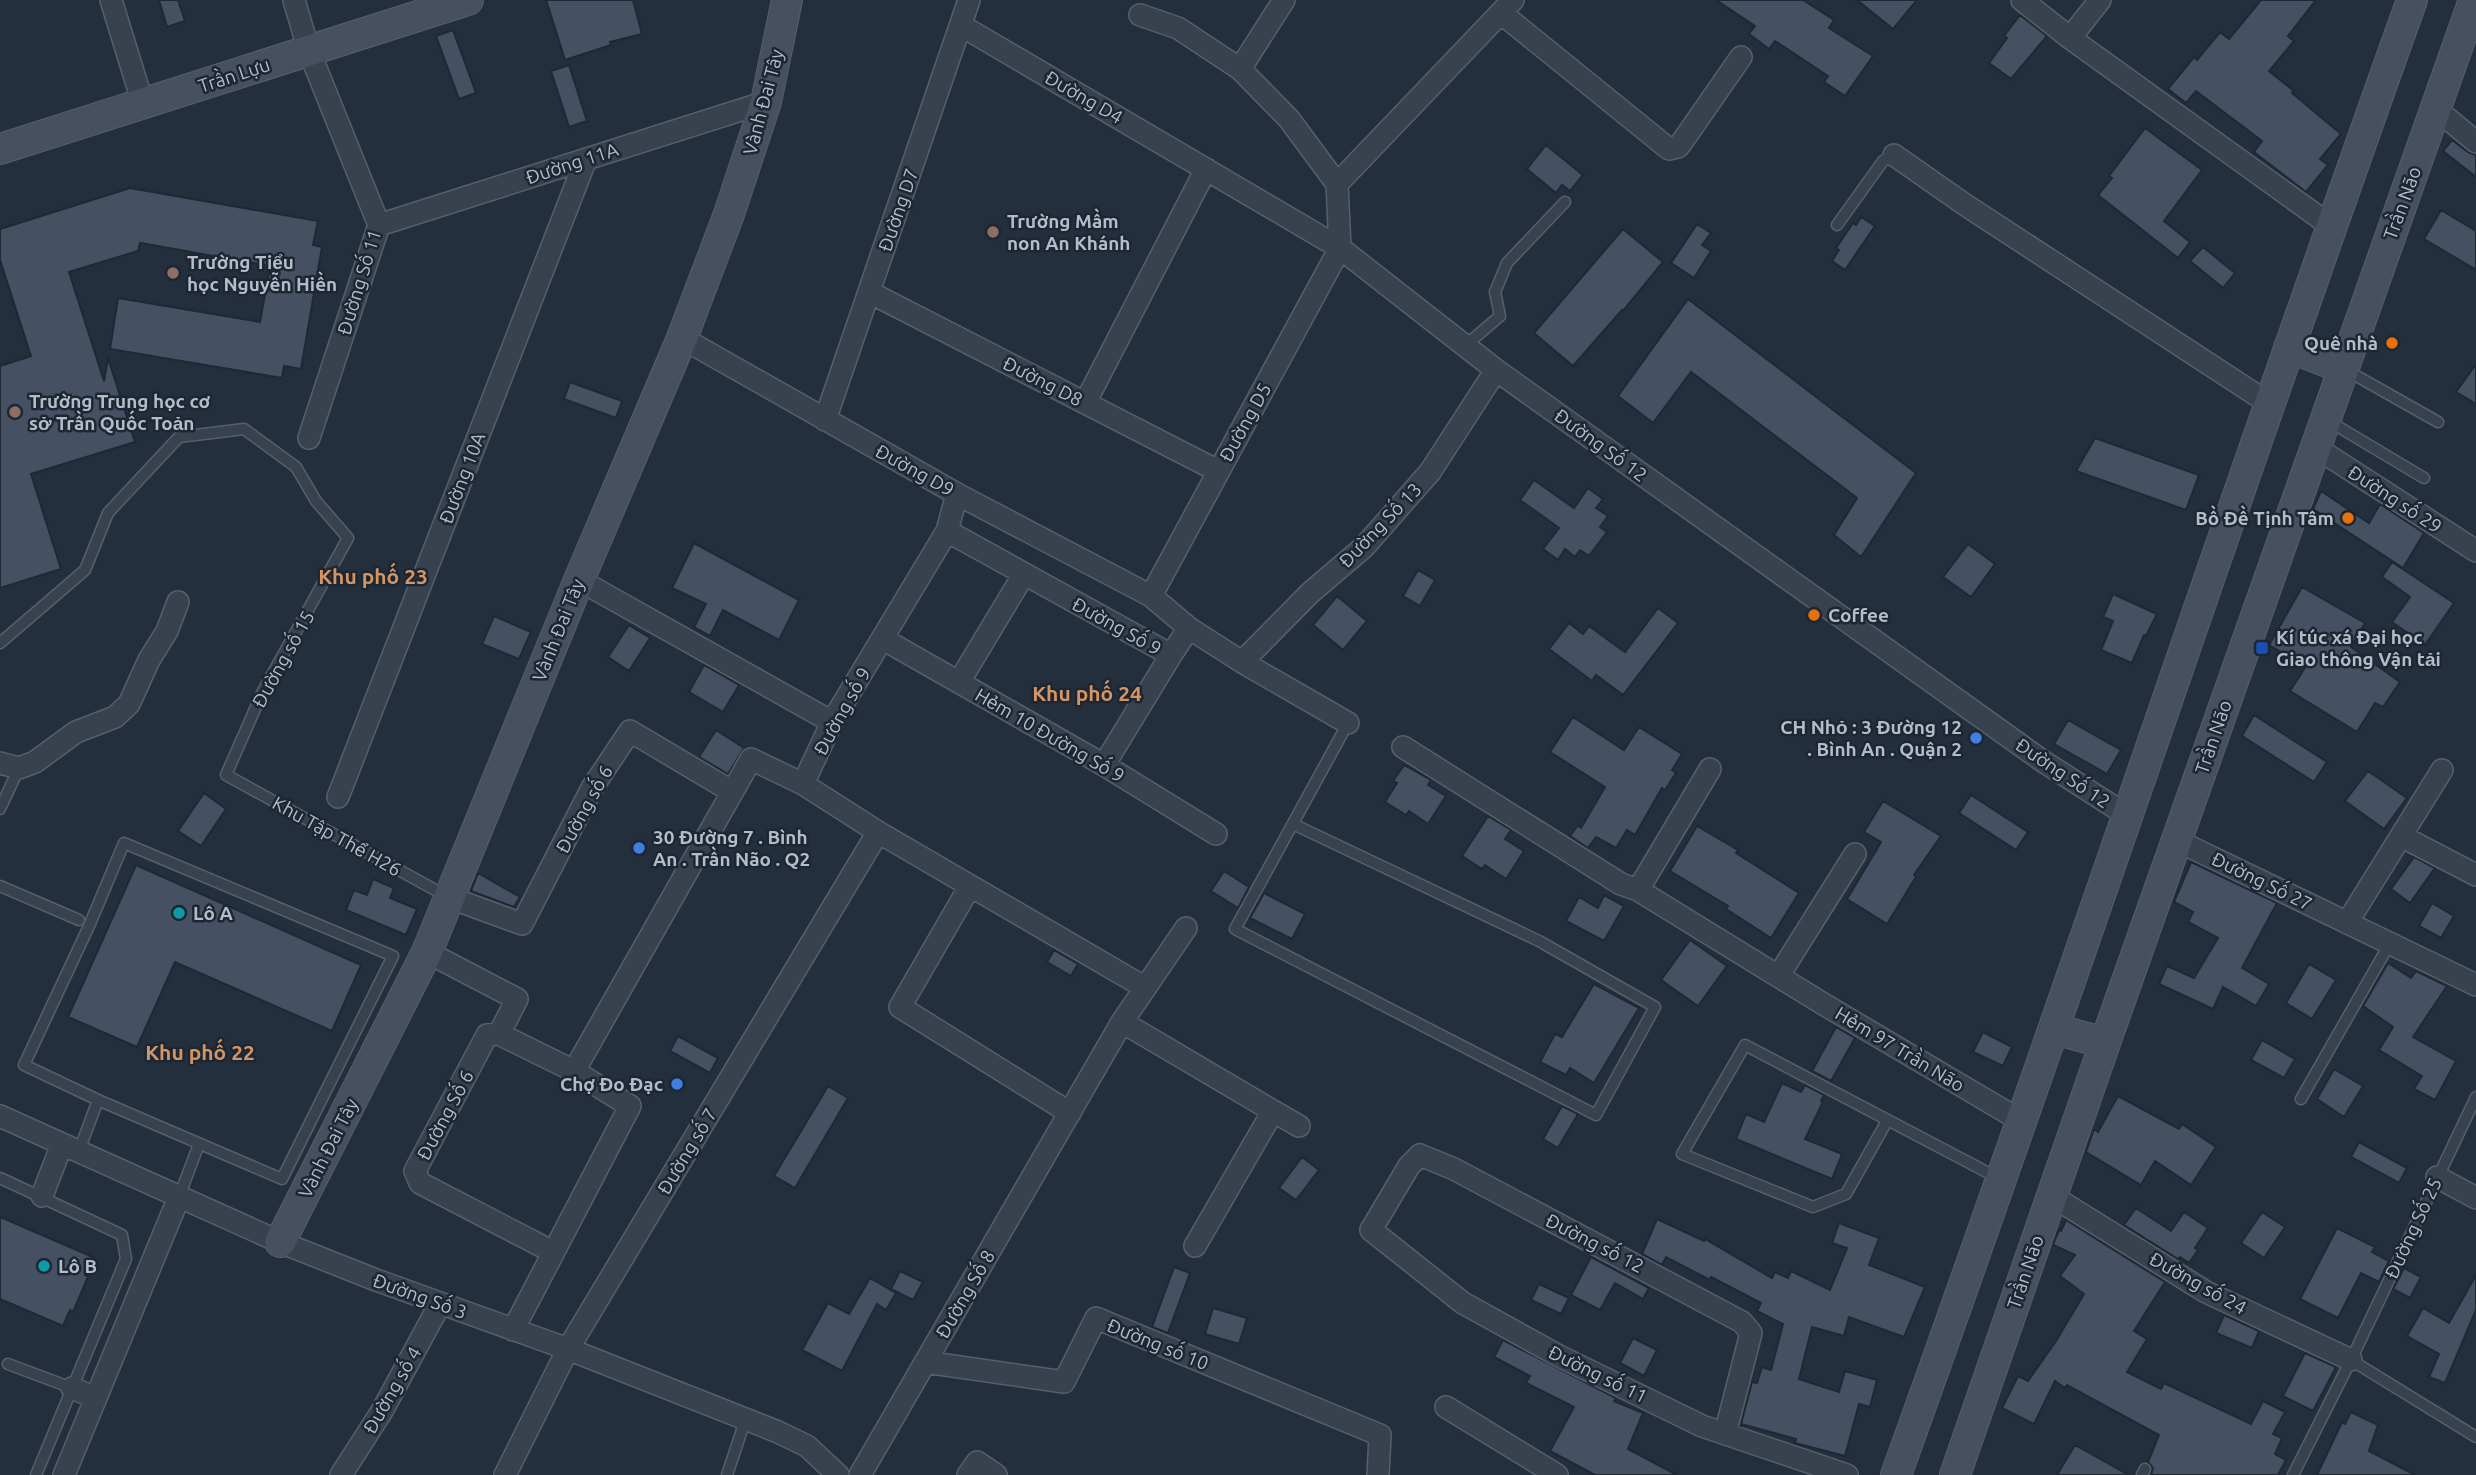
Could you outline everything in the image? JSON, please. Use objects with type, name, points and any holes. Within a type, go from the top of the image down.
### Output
[{"type":"main road","name":"Trần Lựu","points":[[0,149],[468,0]]},
{"type":"main road","name":"Vành Đai Tây","points":[[280,1242],[427,952],[579,580],[682,338],[729,214],[766,102],[787,0]]},
{"type":"main road","points":[[1896,1475],[2023,1122],[2331,226],[2412,0]]},
{"type":"main road","name":"Trần Não","points":[[1955,1475],[2176,840],[2474,0]]},
{"type":"main road","points":[[2290,347],[2343,368]]},
{"type":"main road","points":[[2055,1028],[2105,1043]]},
{"type":"street","points":[[111,0],[143,104]]},
{"type":"street","points":[[294,0],[309,51]]},
{"type":"street","name":"Đường D7","points":[[825,419],[969,0]]},
{"type":"street","points":[[1240,69],[1284,0]]},
{"type":"street","points":[[2022,0],[2070,38],[2331,226]]},
{"type":"street","points":[[2070,38],[2100,0]]},
{"type":"street","points":[[1337,184],[1507,7],[1669,149],[1678,147],[1682,142],[1741,57]]},
{"type":"street","points":[[1140,15],[1178,28],[1240,69],[1289,119],[1337,184],[1340,248]]},
{"type":"street","name":"Đường D4","points":[[962,26],[1340,248]]},
{"type":"street","name":"Đường Số 11","points":[[309,51],[379,225],[309,438]]},
{"type":"street","name":"Đường 11A","points":[[379,225],[766,102]]},
{"type":"street","points":[[2436,109],[2476,142]]},
{"type":"street","points":[[1894,155],[1964,204],[2270,404]]},
{"type":"street","name":"Đường 10A","points":[[338,797],[586,159]]},
{"type":"street","points":[[1085,403],[1206,169]]},
{"type":"street","name":"Đường Số 12","points":[[1340,248],[1496,370],[2033,754],[2128,816]]},
{"type":"street","name":"Đường D5","points":[[1151,596],[1340,248]]},
{"type":"street","name":"Đường D8","points":[[869,292],[1217,471]]},
{"type":"street","name":"Đường D9","points":[[682,338],[957,494],[1151,596],[1189,628]]},
{"type":"street","name":"Đường Số 13","points":[[1242,662],[1310,593],[1364,547],[1430,472],[1496,370]]},
{"type":"street","name":"Đường số 29","points":[[2315,447],[2476,551]]},
{"type":"street","name":"Đường số 9","points":[[803,784],[832,722],[947,531],[957,494]]},
{"type":"street","name":"Đường Số 9","points":[[947,531],[1171,655],[1189,628],[1348,723]]},
{"type":"street","points":[[959,682],[1024,574]]},
{"type":"street","points":[[579,580],[832,722]]},
{"type":"street","points":[[10,765],[35,762],[76,732],[115,717],[129,704],[149,660],[167,631],[178,602]]},
{"type":"street","name":"Hẻm 10 Đường Số 9","points":[[883,639],[1104,765],[1216,834]]},
{"type":"street","points":[[1104,765],[1171,655]]},
{"type":"street","name":"Đường số 6","points":[[448,897],[522,923],[592,788],[629,731],[731,792]]},
{"type":"street","name":"Hẻm 97 Trần Não","points":[[1403,747],[1621,884],[1638,890],[2023,1122]]},
{"type":"street","points":[[574,1071],[751,759],[803,784],[878,832],[1144,987]]},
{"type":"street","points":[[1638,890],[1710,769]]},
{"type":"street","points":[[2347,923],[2442,770]]},
{"type":"street","name":"Đường số 7","points":[[505,1475],[568,1349],[878,832]]},
{"type":"street","points":[[2401,836],[2476,875]]},
{"type":"street","name":"Đường Số 27","points":[[2176,840],[2476,985]]},
{"type":"street","points":[[1779,975],[1855,854]]},
{"type":"street","points":[[970,886],[900,1007],[1070,1113]]},
{"type":"street","name":"Đường Số 8","points":[[860,1475],[1122,1023],[1186,928]]},
{"type":"street","points":[[427,952],[517,999],[499,1034],[574,1071],[630,1106],[513,1330]]},
{"type":"street","points":[[1122,1023],[1299,1126]]},
{"type":"street","name":"Đường Số 6","points":[[499,1034],[487,1035],[415,1171],[420,1183],[554,1252]]},
{"type":"street","points":[[1195,1246],[1273,1111]]},
{"type":"street","name":"Đường Số 3","points":[[0,1116],[280,1242],[746,1418],[807,1446],[838,1475]]},
{"type":"street","points":[[43,1196],[70,1147]]},
{"type":"street","name":"Đường số 12","points":[[1371,1230],[1409,1166],[1420,1155],[1454,1169],[1742,1322],[1751,1334],[1725,1434]]},
{"type":"street","points":[[2437,1177],[2476,1198]]},
{"type":"street","name":"Đường số 24","points":[[2052,1196],[2206,1292],[2351,1360]]},
{"type":"street","points":[[64,1475],[179,1197]]},
{"type":"street","name":"Đường số 11","points":[[1371,1230],[1463,1303],[1571,1362],[1702,1426],[1847,1475]]},
{"type":"street","name":"Đường số 4","points":[[341,1475],[382,1411],[440,1304]]},
{"type":"street","name":"Đường số 10","points":[[925,1362],[1064,1382],[1096,1318],[1380,1435],[1378,1475]]},
{"type":"street","points":[[72,1388],[96,1398]]},
{"type":"street","points":[[1446,1407],[1557,1475]]},
{"type":"street","points":[[968,1475],[977,1462],[996,1475]]},
{"type":"lane","points":[[1837,225],[1883,161],[1894,155]]},
{"type":"lane","points":[[1466,345],[1500,316],[1495,292],[1507,263],[1565,202]]},
{"type":"lane","points":[[2343,368],[2438,422]]},
{"type":"lane","points":[[2325,418],[2424,478]]},
{"type":"lane","name":"Đường số 15","points":[[0,643],[85,570],[108,513],[179,437],[244,429],[296,467],[316,501],[348,538],[263,691],[226,775]]},
{"type":"lane","points":[[1293,824],[1539,941],[1655,1007],[1596,1115],[1235,929],[1348,723]]},
{"type":"lane","points":[[0,809],[10,765]]},
{"type":"lane","name":"Khu Tập Thể H26","points":[[226,775],[448,897]]},
{"type":"lane","points":[[124,843],[393,956],[282,1179],[199,1144],[24,1065],[89,926],[124,843]]},
{"type":"lane","points":[[0,886],[79,920]]},
{"type":"lane","points":[[2301,1099],[2390,943]]},
{"type":"lane","points":[[1887,1121],[1846,1194],[1813,1207],[1682,1154],[1745,1045],[2002,1180]]},
{"type":"lane","name":"Đường Số 25","points":[[2293,1475],[2476,1097]]},
{"type":"lane","points":[[70,1147],[98,1100]]},
{"type":"lane","points":[[179,1197],[199,1144]]},
{"type":"lane","points":[[0,1178],[122,1235],[126,1258],[36,1475]]},
{"type":"lane","points":[[2351,1360],[2476,1437]]},
{"type":"lane","points":[[8,1364],[72,1388]]},
{"type":"lane","points":[[727,1475],[746,1418]]},
{"type":"building","points":[[159,0],[178,0],[185,21],[167,27]]},
{"type":"building","points":[[546,0],[633,0],[642,34],[610,42],[611,45],[565,60]]},
{"type":"building","points":[[1716,0],[1803,0],[1834,20],[1829,28],[1873,56],[1845,96],[1824,82],[1828,76],[1775,41],[1769,49],[1749,34],[1755,26]]},
{"type":"building","points":[[1857,0],[1917,0],[1893,29]]},
{"type":"building","points":[[2261,0],[2316,0],[2288,36],[2294,41],[2269,71],[2341,134],[2320,159],[2328,165],[2306,192],[2254,152],[2262,141],[2196,91],[2186,103],[2168,89],[2194,57],[2197,60],[2220,32],[2229,39]]},
{"type":"building","points":[[2020,15],[2047,36],[2011,79],[1989,63]]},
{"type":"building","points":[[453,30],[476,93],[459,99],[436,36]]},
{"type":"building","points":[[569,65],[587,121],[569,127],[551,71]]},
{"type":"building","points":[[2145,128],[2202,170],[2164,221],[2190,242],[2178,258],[2098,195]]},
{"type":"building","points":[[2452,140],[2476,155],[2476,177],[2443,151]]},
{"type":"building","points":[[1546,145],[1583,175],[1570,191],[1562,185],[1556,193],[1527,169]]},
{"type":"building","points":[[130,188],[318,221],[313,245],[322,247],[301,369],[284,366],[282,378],[110,349],[118,298],[260,322],[270,266],[140,243],[138,251],[69,272],[104,381],[108,358],[135,442],[31,474],[61,569],[0,588],[0,366],[31,356],[0,260],[0,229]]},
{"type":"building","points":[[2441,210],[2476,231],[2476,270],[2424,239]]},
{"type":"building","points":[[1861,217],[1875,226],[1845,270],[1832,261],[1839,250],[1836,248],[1853,223],[1856,225]]},
{"type":"building","points":[[1697,224],[1711,233],[1702,245],[1711,251],[1694,278],[1671,263]]},
{"type":"building","points":[[1623,229],[1663,262],[1573,366],[1534,333]]},
{"type":"building","points":[[2203,247],[2235,273],[2223,288],[2190,261]]},
{"type":"building","points":[[1688,299],[1916,473],[1861,557],[1834,535],[1857,498],[1691,372],[1653,423],[1618,396]]},
{"type":"building","points":[[2476,364],[2476,404],[2456,392]]},
{"type":"building","points":[[570,382],[622,401],[616,418],[564,399]]},
{"type":"building","points":[[2095,438],[2199,475],[2186,510],[2076,471]]},
{"type":"building","points":[[1534,480],[1574,508],[1588,488],[1603,499],[1596,508],[1608,516],[1600,527],[1607,532],[1589,556],[1580,550],[1575,557],[1565,549],[1558,560],[1543,549],[1559,528],[1520,500]]},
{"type":"building","points":[[2321,491],[2369,523],[2380,504],[2424,533],[2403,568],[2313,509]]},
{"type":"building","points":[[694,543],[799,600],[779,640],[723,610],[710,636],[694,627],[706,604],[672,588]]},
{"type":"building","points":[[1968,544],[1995,564],[1971,597],[1943,577]]},
{"type":"building","points":[[2392,562],[2454,603],[2425,645],[2392,622],[2410,597],[2382,577]]},
{"type":"building","points":[[1418,570],[1435,580],[1420,606],[1403,596]]},
{"type":"building","points":[[2302,587],[2365,623],[2351,647],[2400,682],[2383,707],[2375,703],[2357,732],[2290,691],[2306,666],[2269,645]]},
{"type":"building","points":[[2113,594],[2157,614],[2132,663],[2101,650],[2113,621],[2103,617]]},
{"type":"building","points":[[1337,596],[1367,621],[1343,650],[1313,625]]},
{"type":"building","points":[[1658,608],[1678,623],[1623,695],[1596,675],[1592,681],[1549,649],[1569,623],[1583,634],[1589,626],[1625,652]]},
{"type":"building","points":[[494,616],[531,632],[519,659],[482,644]]},
{"type":"building","points":[[629,625],[650,638],[629,671],[608,657]]},
{"type":"building","points":[[704,665],[739,685],[723,712],[689,692]]},
{"type":"building","points":[[2254,715],[2327,762],[2314,782],[2242,736]]},
{"type":"building","points":[[1573,717],[1624,750],[1639,727],[1682,754],[1672,770],[1676,773],[1665,790],[1662,788],[1635,835],[1627,830],[1616,848],[1596,837],[1588,848],[1570,836],[1578,825],[1581,828],[1605,787],[1550,752]]},
{"type":"building","points":[[2068,720],[2121,750],[2107,774],[2054,744]]},
{"type":"building","points":[[716,730],[744,748],[728,774],[699,757]]},
{"type":"building","points":[[1404,765],[1431,780],[1428,785],[1446,796],[1428,824],[1409,811],[1406,815],[1385,802],[1397,783],[1393,781]]},
{"type":"building","points":[[2368,771],[2407,798],[2384,829],[2345,801]]},
{"type":"building","points":[[204,793],[226,809],[201,846],[178,831]]},
{"type":"building","points":[[1971,795],[2028,832],[2016,850],[1959,813]]},
{"type":"building","points":[[1883,801],[1941,836],[1914,875],[1916,877],[1887,924],[1847,899],[1881,842],[1864,832]]},
{"type":"building","points":[[1488,816],[1511,830],[1505,839],[1524,851],[1506,879],[1485,865],[1482,869],[1462,856]]},
{"type":"building","points":[[1697,826],[1738,850],[1736,853],[1799,893],[1771,938],[1726,909],[1728,906],[1670,871]]},
{"type":"building","points":[[2414,857],[2435,868],[2410,903],[2391,889]]},
{"type":"building","points":[[2191,862],[2277,903],[2242,968],[2269,984],[2256,1006],[2223,987],[2213,1009],[2159,984],[2167,966],[2194,978],[2218,938],[2188,922],[2193,912],[2174,902]]},
{"type":"building","name":"Lô A","points":[[136,865],[361,965],[332,1031],[175,962],[137,1047],[68,1017]]},
{"type":"building","points":[[1224,871],[1249,887],[1238,908],[1211,891]]},
{"type":"building","points":[[478,873],[520,897],[514,907],[471,891]]},
{"type":"building","points":[[373,879],[394,888],[390,898],[417,909],[406,935],[346,910],[354,890],[367,895]]},
{"type":"building","points":[[1264,893],[1305,914],[1292,939],[1250,918]]},
{"type":"building","points":[[1604,895],[1624,906],[1604,941],[1566,921],[1579,897],[1598,908]]},
{"type":"building","points":[[2432,903],[2454,916],[2441,938],[2419,926]]},
{"type":"building","points":[[1690,940],[1727,966],[1698,1006],[1661,980]]},
{"type":"building","points":[[1054,950],[1078,964],[1071,976],[1047,962]]},
{"type":"building","points":[[2388,963],[2411,978],[2416,971],[2447,986],[2413,1037],[2456,1061],[2435,1100],[2414,1089],[2422,1076],[2379,1050],[2393,1027],[2363,1006]]},
{"type":"building","points":[[2309,964],[2336,980],[2312,1019],[2286,1003]]},
{"type":"building","points":[[1594,984],[1639,1008],[1594,1083],[1570,1068],[1566,1075],[1540,1062],[1555,1034],[1562,1037]]},
{"type":"building","points":[[1836,1027],[1855,1038],[1831,1081],[1812,1071]]},
{"type":"building","points":[[1983,1032],[2012,1047],[2003,1066],[1973,1052]]},
{"type":"building","points":[[678,1036],[718,1058],[710,1073],[670,1051]]},
{"type":"building","points":[[2262,1040],[2295,1059],[2284,1078],[2251,1060]]},
{"type":"building","points":[[2334,1069],[2363,1086],[2344,1117],[2317,1099]]},
{"type":"building","points":[[1782,1083],[1801,1092],[1805,1085],[1824,1095],[1805,1139],[1842,1154],[1832,1179],[1736,1139],[1746,1114],[1764,1122]]},
{"type":"building","points":[[828,1086],[848,1098],[795,1188],[774,1176]]},
{"type":"building","points":[[2118,1096],[2179,1129],[2182,1124],[2216,1147],[2191,1185],[2155,1161],[2141,1185],[2086,1152],[2094,1129],[2098,1132]]},
{"type":"building","points":[[1562,1106],[1578,1114],[1558,1148],[1543,1139]]},
{"type":"building","points":[[2359,1142],[2407,1168],[2399,1183],[2351,1157]]},
{"type":"building","points":[[1302,1157],[1319,1170],[1296,1200],[1279,1188]]},
{"type":"building","points":[[2136,1208],[2171,1231],[2184,1212],[2208,1228],[2189,1263],[2124,1225]]},
{"type":"building","points":[[2262,1212],[2285,1227],[2264,1258],[2241,1243]]},
{"type":"building","name":"Lô B","points":[[0,1217],[93,1257],[85,1275],[88,1277],[73,1312],[70,1310],[63,1326],[0,1299]]},
{"type":"building","points":[[1657,1219],[1704,1241],[1705,1239],[1772,1278],[1775,1272],[1788,1278],[1791,1271],[1830,1290],[1847,1248],[1832,1243],[1839,1223],[1879,1238],[1869,1265],[1925,1287],[1904,1337],[1849,1317],[1844,1336],[1812,1327],[1799,1379],[1839,1392],[1845,1371],[1877,1380],[1870,1407],[1859,1404],[1845,1456],[1795,1443],[1796,1439],[1741,1424],[1752,1382],[1757,1383],[1762,1367],[1771,1370],[1783,1324],[1757,1311],[1761,1303],[1711,1277],[1710,1280],[1666,1257],[1662,1265],[1642,1254]]},
{"type":"building","points":[[2066,1220],[2165,1282],[2134,1331],[2147,1339],[2127,1372],[2161,1389],[2164,1383],[2251,1424],[2263,1401],[2285,1412],[2273,1434],[2282,1438],[2275,1454],[2286,1460],[2278,1475],[2151,1475],[2153,1468],[2148,1462],[2159,1435],[2055,1381],[2034,1424],[2002,1408],[2018,1376],[2028,1381],[2084,1294],[2060,1276],[2075,1255],[2053,1245]]},
{"type":"building","points":[[2337,1228],[2375,1247],[2372,1252],[2389,1261],[2379,1282],[2361,1273],[2338,1318],[2300,1299]]},
{"type":"building","points":[[1591,1257],[1649,1288],[1643,1299],[1615,1283],[1600,1310],[1571,1295]]},
{"type":"building","points":[[1174,1267],[1190,1273],[1168,1333],[1152,1327]]},
{"type":"building","points":[[2404,1268],[2421,1277],[2410,1298],[2393,1289]]},
{"type":"building","points":[[900,1271],[923,1282],[913,1300],[891,1289]]},
{"type":"building","points":[[2476,1275],[2476,1310],[2445,1383],[2429,1377],[2439,1354],[2407,1336],[2423,1308],[2449,1323]]},
{"type":"building","points":[[870,1278],[896,1293],[886,1310],[877,1304],[842,1371],[802,1350],[828,1303],[849,1314]]},
{"type":"building","points":[[1539,1284],[1569,1298],[1561,1314],[1531,1300]]},
{"type":"building","points":[[1213,1308],[1247,1318],[1239,1344],[1205,1334]]},
{"type":"building","points":[[2224,1315],[2259,1331],[2252,1348],[2216,1333]]},
{"type":"building","points":[[1633,1338],[1657,1350],[1644,1376],[1620,1363]]},
{"type":"building","points":[[1503,1340],[1616,1398],[1614,1401],[1643,1413],[1628,1449],[1677,1475],[1595,1475],[1550,1451],[1574,1407],[1526,1383],[1530,1376],[1494,1357]]},
{"type":"building","points":[[2305,1353],[2336,1367],[2313,1411],[2283,1396]]},
{"type":"building","points":[[2351,1412],[2378,1425],[2369,1451],[2415,1475],[2317,1475],[2342,1422],[2345,1424]]},
{"type":"building","points":[[2075,1445],[2129,1475],[2057,1475]]},
{"type":"place","name":"Trường Mầm non An Khánh","points":[[993,232]]},
{"type":"place","name":"Trường Tiểu học Nguyễn Hiền","points":[[173,273]]},
{"type":"place","name":"Quê nhà","points":[[2392,343]]},
{"type":"place","name":"Trường Trung học cơ sở Trần Quốc Toản","points":[[15,412]]},
{"type":"place","name":"Bồ Đề Tịnh Tâm","points":[[2348,518]]},
{"type":"place","name":"Coffee","points":[[1814,615]]},
{"type":"place","name":"Kí túc xá Đại học Giao thông Vận tải","points":[[2262,648]]},
{"type":"place","name":"CH Nhỏ : 3 Đường 12 . Bình An . Quận 2","points":[[1976,738]]},
{"type":"place","name":"30 Đường 7 . Bình An . Trần Não . Q2","points":[[639,848]]},
{"type":"place","name":"Lô A","points":[[179,913]]},
{"type":"place","name":"Chợ Đo Đạc","points":[[677,1084]]},
{"type":"place","name":"Lô B","points":[[44,1266]]},
{"type":"district","name":"Khu phố 23","points":[[373,576]]},
{"type":"district","name":"Khu phố 24","points":[[1087,693]]},
{"type":"district","name":"Khu phố 22","points":[[200,1052]]}]
